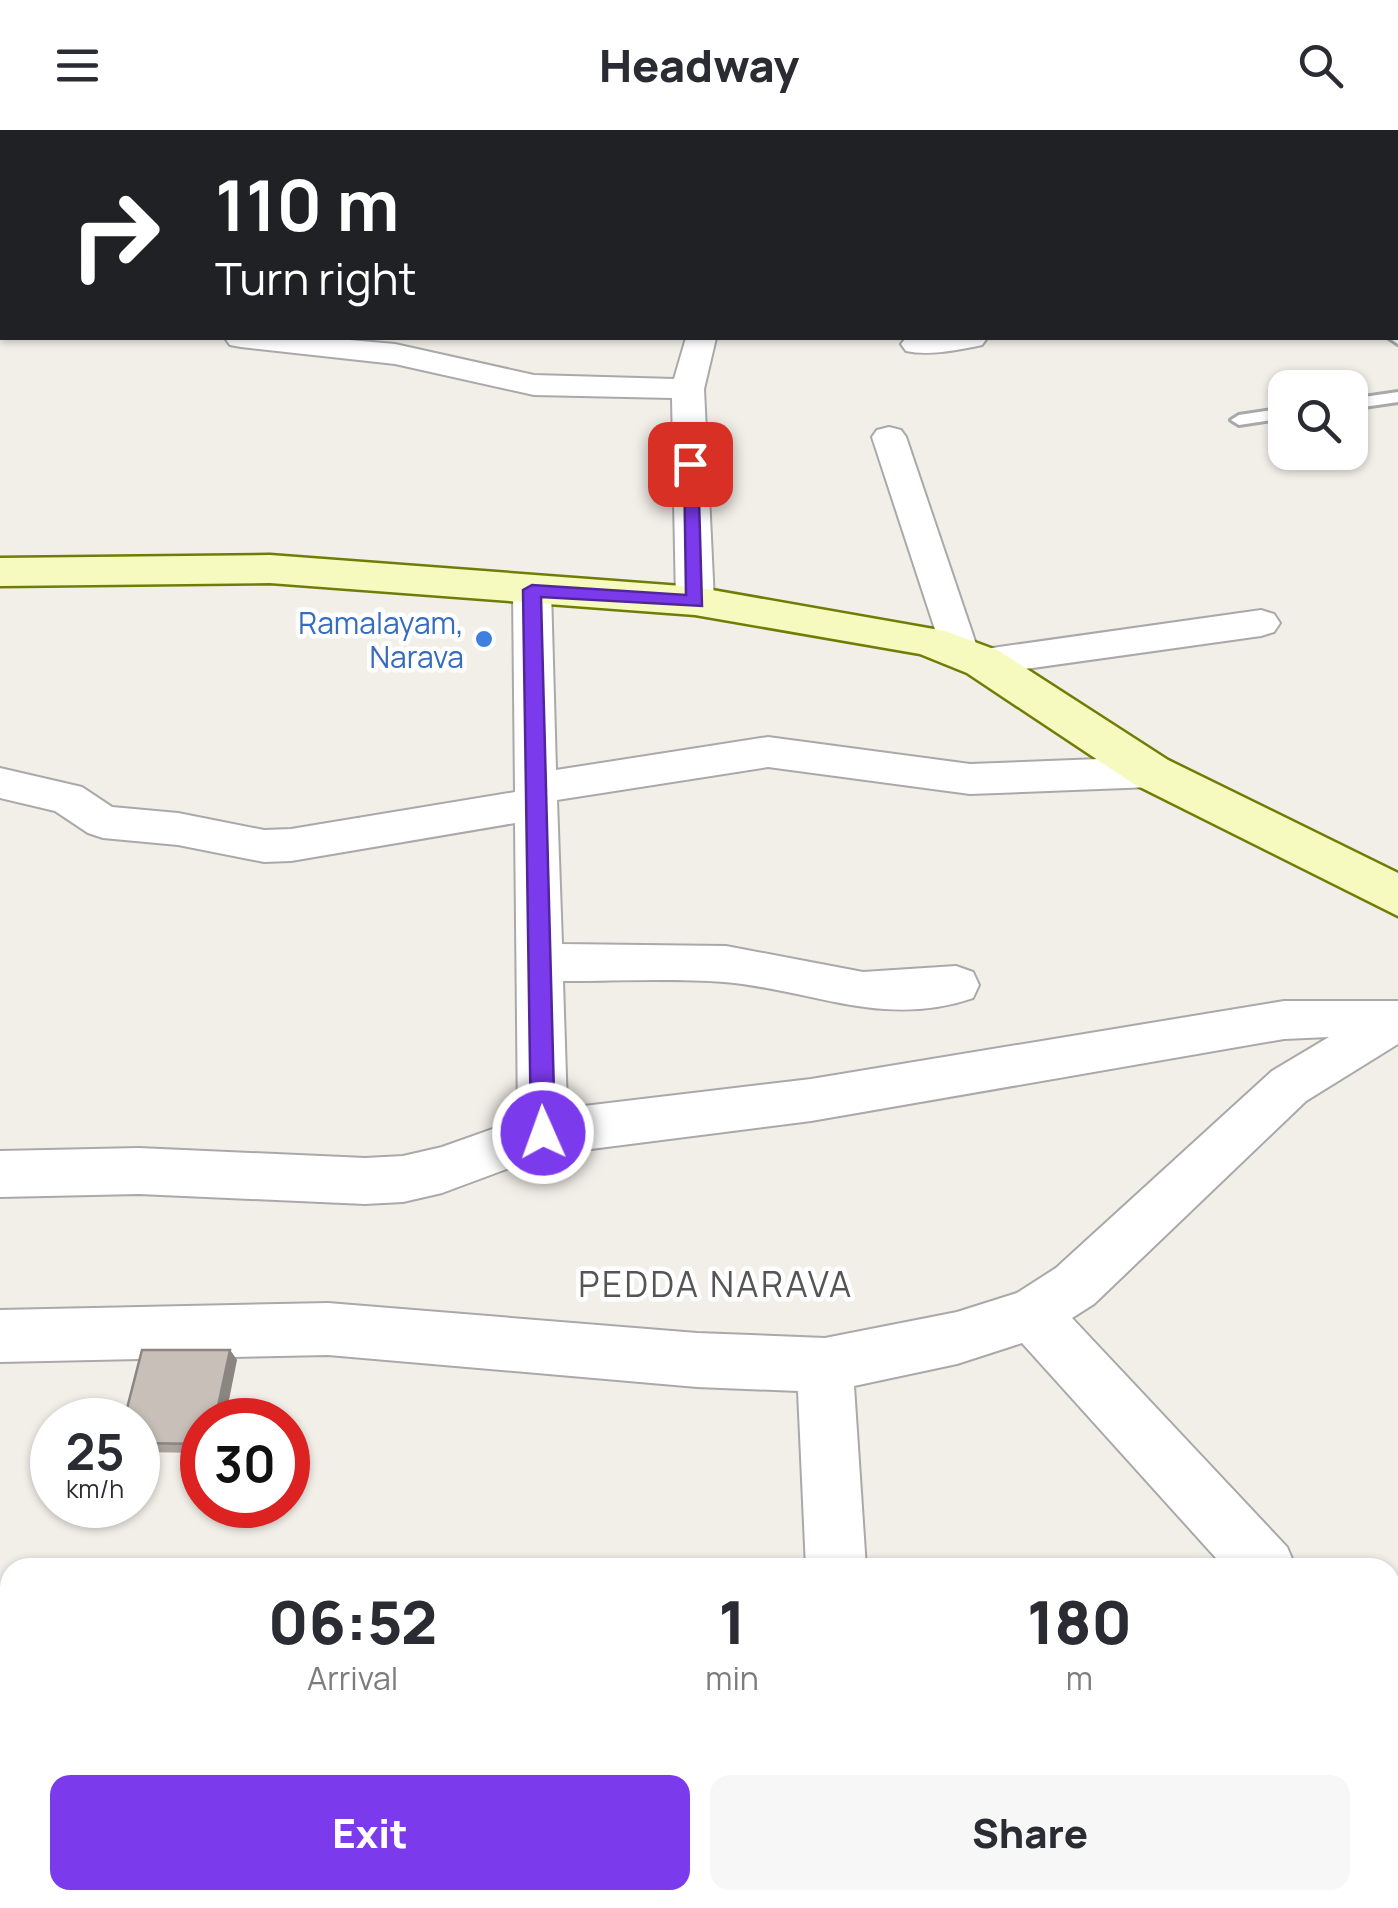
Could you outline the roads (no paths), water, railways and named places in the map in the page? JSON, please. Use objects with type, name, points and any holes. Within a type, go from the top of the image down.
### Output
[{"type":"main road","points":[[2,578],[240,568],[695,602],[928,640],[971,656],[1151,772],[1398,896]]},
{"type":"street","points":[[260,340],[396,354],[534,385],[688,388]]},
{"type":"street","points":[[695,602],[688,388],[700,340]]},
{"type":"street","points":[[918,344],[953,340]]},
{"type":"street","points":[[889,437],[971,656],[1260,623]]},
{"type":"street","points":[[532,590],[543,1133]]},
{"type":"street","points":[[0,784],[67,798],[102,822],[178,829],[264,846],[291,846],[768,752],[970,779],[1151,772]]},
{"type":"street","points":[[537,962],[726,964],[863,991],[956,986]]},
{"type":"street","points":[[0,1174],[139,1171],[384,1180],[442,1170],[543,1133],[811,1100],[1284,1020],[1313,1017],[1396,1021]]},
{"type":"street","points":[[0,1336],[328,1329],[697,1360],[825,1366],[957,1338],[1032,1314],[1075,1286],[1290,1086],[1396,1021]]},
{"type":"street","points":[[1032,1314],[1257,1558]]},
{"type":"street","points":[[825,1366],[835,1558]]},
{"type":"lane","points":[[1368,401],[1398,397]]},
{"type":"lane","points":[[1239,420],[1268,416]]},
{"type":"place","name":"Ramalayam, Narava","points":[[484,639]]},
{"type":"district","name":"PEDDA NARAVA","points":[[716,1284]]}]
